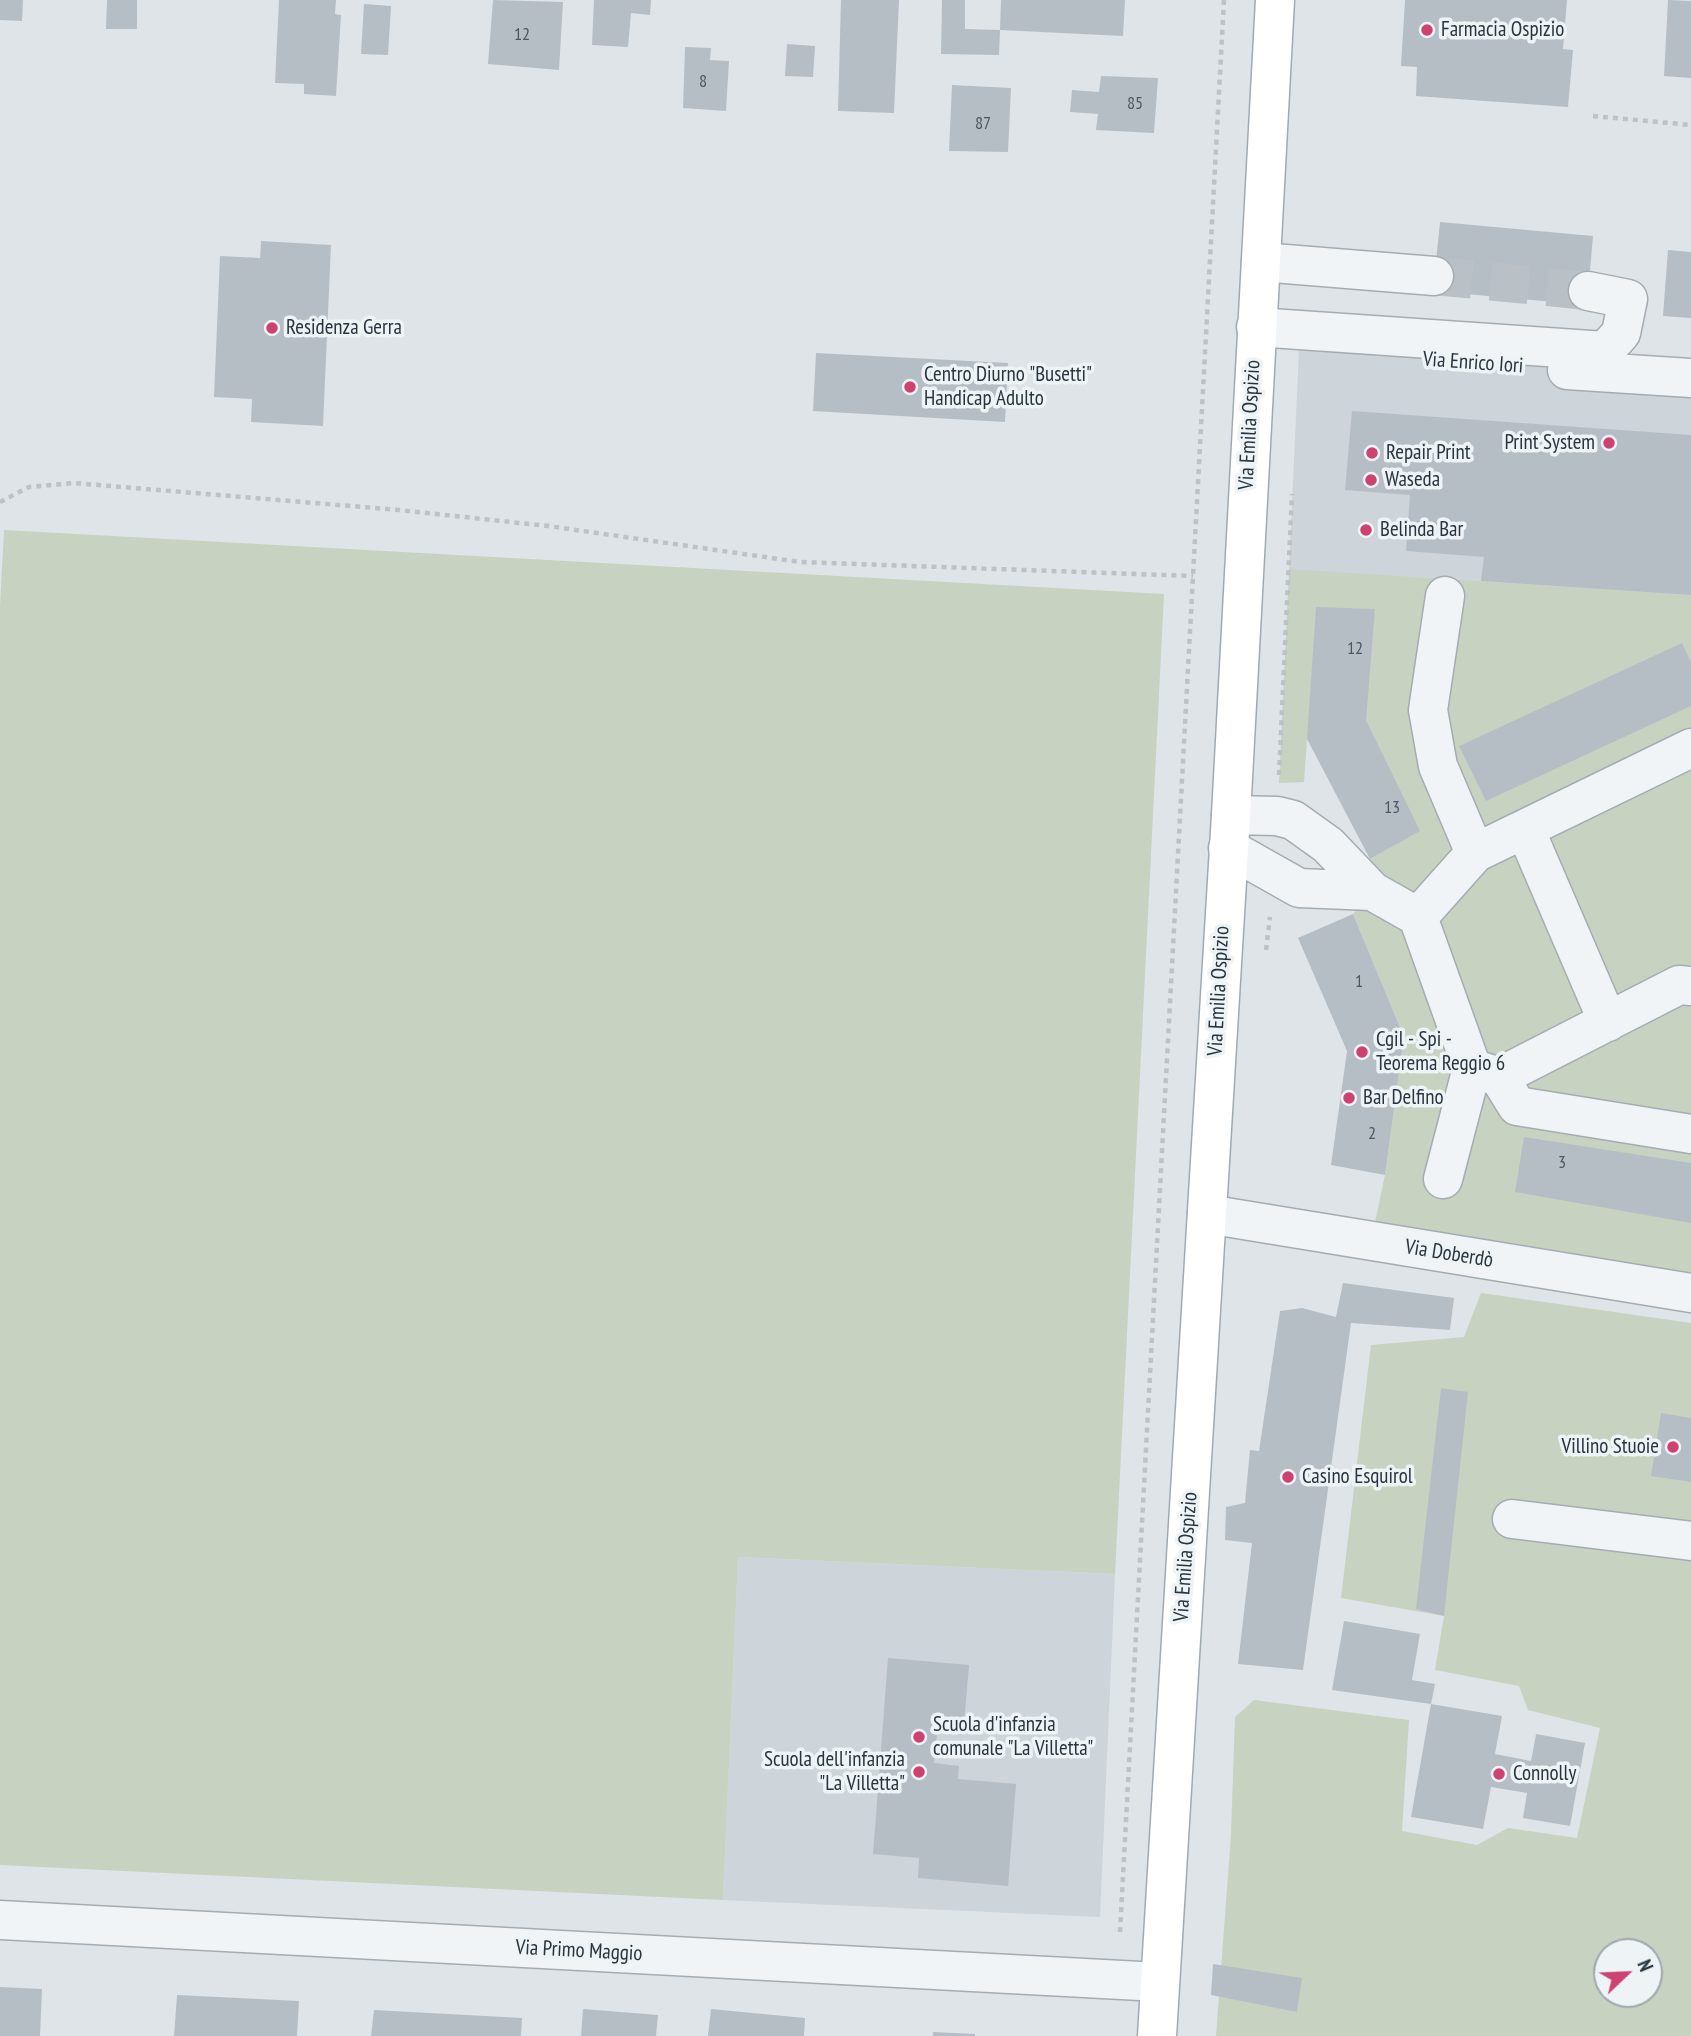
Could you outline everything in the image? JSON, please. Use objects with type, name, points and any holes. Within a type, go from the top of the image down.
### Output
[{"type":"main road","name":"Via Emilia Ospizio","points":[[1157,2036],[1230,832],[1275,0]]},
{"type":"street","points":[[1261,262],[1434,276]]},
{"type":"street","points":[[1255,338],[1605,351],[1621,333],[1628,299],[1588,291]]},
{"type":"street","name":"Via Enrico Iori","points":[[1255,338],[1691,378]]},
{"type":"street","points":[[1445,596],[1429,710],[1438,766],[1475,853]]},
{"type":"street","points":[[1418,917],[1475,853],[1691,748]]},
{"type":"street","points":[[1230,832],[1277,816],[1293,820],[1328,845],[1372,891],[1418,917],[1486,1073],[1517,1107],[1691,1134]]},
{"type":"street","points":[[1525,829],[1608,1022]]},
{"type":"street","points":[[1230,832],[1298,888],[1372,891]]},
{"type":"street","points":[[1443,1179],[1486,1073],[1608,1022],[1679,985],[1691,986]]},
{"type":"street","name":"Via Doberdò","points":[[1207,1214],[1691,1293]]},
{"type":"street","points":[[1512,1519],[1691,1541]]},
{"type":"street","name":"Via Primo Maggio","points":[[0,1920],[1159,1982]]},
{"type":"path","points":[[1117,1979],[1224,0]]},
{"type":"path","points":[[1593,116],[1691,125]]},
{"type":"path","points":[[0,502],[29,487],[74,483],[399,510],[548,526],[800,562],[1193,576]]},
{"type":"shaded area","points":[[1300,329],[1691,365],[1691,602],[1289,569]]},
{"type":"shaded area","name":"Scuola d'infanzia comunale \"La Villetta\"","points":[[738,1557],[1115,1574],[1100,1917],[723,1900]]},
{"type":"green space","points":[[4,530],[1164,594],[1115,1574],[738,1557],[723,1900],[0,1865],[0,606]]},
{"type":"green space","points":[[1289,569],[1691,595],[1691,1293],[1371,1241],[1385,1175],[1404,1037],[1353,914],[1372,891],[1370,859],[1419,831],[1366,720],[1307,739],[1304,782],[1279,783]]},
{"type":"green space","points":[[1481,1293],[1691,1323],[1691,2036],[1216,2036],[1231,1835],[1235,1717],[1254,1700],[1409,1720],[1402,1831],[1477,1845],[1508,1828],[1577,1838],[1600,1728],[1528,1710],[1519,1686],[1435,1670],[1444,1616],[1341,1598],[1371,1345],[1464,1337]]},
{"type":"building","points":[[0,0],[23,0],[22,21],[0,20]]},
{"type":"building","points":[[107,0],[137,0],[137,29],[106,29]]},
{"type":"building","points":[[279,0],[336,0],[335,14],[341,15],[336,96],[304,94],[304,84],[275,83]]},
{"type":"building","points":[[493,0],[563,2],[559,70],[488,64]]},
{"type":"building","points":[[594,0],[651,0],[650,15],[631,13],[628,47],[592,45]]},
{"type":"building","points":[[841,0],[899,0],[894,113],[838,111]]},
{"type":"building","points":[[942,0],[965,0],[965,29],[1000,30],[999,55],[941,54]]},
{"type":"building","points":[[1001,0],[1125,0],[1123,36],[1000,30]]},
{"type":"building","points":[[1405,0],[1567,0],[1563,49],[1573,50],[1568,107],[1416,96],[1417,67],[1401,66]]},
{"type":"building","points":[[1668,0],[1691,1],[1691,78],[1664,76]]},
{"type":"building","points":[[364,4],[391,6],[388,55],[361,54]]},
{"type":"building","points":[[787,44],[815,46],[813,77],[785,76]]},
{"type":"building","points":[[685,47],[711,48],[710,60],[729,61],[726,111],[683,108]]},
{"type":"building","points":[[1101,76],[1158,78],[1154,133],[1096,130],[1098,114],[1070,112],[1072,90],[1099,92]]},
{"type":"building","points":[[952,85],[1011,88],[1008,152],[949,151]]},
{"type":"building","points":[[1440,222],[1593,236],[1587,305],[1433,291]]},
{"type":"building","name":"Residenza Gerra","points":[[261,241],[331,245],[323,426],[251,422],[252,399],[214,397],[220,256],[260,258]]},
{"type":"building","points":[[1668,250],[1691,252],[1691,318],[1663,316]]},
{"type":"building","name":"Centro Diurno \"Busetti\" Handicap Adulto","points":[[816,353],[1008,363],[1005,422],[813,411]]},
{"type":"building","points":[[1352,411],[1691,435],[1691,595],[1481,581],[1484,557],[1406,551],[1410,495],[1345,490]]},
{"type":"building","points":[[1316,607],[1375,609],[1366,720],[1420,831],[1370,859],[1307,739]]},
{"type":"building","points":[[1682,643],[1691,662],[1691,706],[1486,801],[1459,746]]},
{"type":"building","points":[[1353,914],[1404,1037],[1385,1175],[1331,1165],[1347,1051],[1298,938]]},
{"type":"building","points":[[1524,1137],[1691,1163],[1691,1223],[1515,1192]]},
{"type":"building","name":"Casino Esquirol","points":[[1343,1283],[1454,1298],[1450,1330],[1351,1323],[1303,1670],[1238,1664],[1252,1543],[1225,1540],[1226,1507],[1245,1503],[1250,1450],[1259,1451],[1280,1311],[1302,1308],[1336,1317]]},
{"type":"building","points":[[1441,1388],[1468,1392],[1444,1616],[1416,1609]]},
{"type":"building","name":"Villino Stuoie","points":[[1661,1413],[1691,1418],[1691,1482],[1651,1476]]},
{"type":"building","points":[[1344,1621],[1420,1634],[1412,1680],[1435,1684],[1431,1704],[1332,1690]]},
{"type":"building","name":"Scuola dell'infanzia \"La Villetta\"","points":[[888,1658],[969,1665],[963,1735],[937,1732],[934,1763],[959,1766],[958,1779],[1016,1784],[1008,1886],[918,1878],[919,1858],[873,1854]]},
{"type":"building","name":"Connolly","points":[[1431,1704],[1502,1716],[1495,1754],[1531,1761],[1536,1734],[1585,1743],[1570,1826],[1523,1818],[1527,1793],[1491,1787],[1483,1829],[1411,1817]]},
{"type":"building","points":[[1213,1964],[1302,1978],[1297,2012],[1211,1995]]},
{"type":"building","points":[[0,1987],[42,1989],[40,2036],[0,2036]]},
{"type":"building","points":[[177,1995],[299,2001],[297,2036],[174,2036]]},
{"type":"building","points":[[583,2009],[658,2015],[656,2036],[581,2036]]},
{"type":"building","points":[[711,2009],[805,2018],[804,2036],[708,2036]]},
{"type":"building","points":[[374,2010],[522,2018],[521,2036],[371,2036]]},
{"type":"building","points":[[933,2032],[975,2034],[975,2036],[933,2036]]},
{"type":"tunnel","points":[[1434,276],[1588,291]]},
{"type":"place","name":"Farmacia Ospizio","points":[[1427,30]]},
{"type":"place","name":"Residenza Gerra","points":[[272,328]]},
{"type":"place","name":"Centro Diurno \"Busetti\" Handicap Adulto","points":[[910,387]]},
{"type":"place","name":"Print System","points":[[1609,443]]},
{"type":"place","name":"Repair Print","points":[[1372,453]]},
{"type":"place","name":"Waseda","points":[[1371,480]]},
{"type":"place","name":"Belinda Bar","points":[[1366,530]]},
{"type":"place","name":"Cgil - Spi - Teorema Reggio 6","points":[[1362,1052]]},
{"type":"place","name":"Bar Delfino","points":[[1349,1098]]},
{"type":"place","name":"Villino Stuoie","points":[[1673,1447]]},
{"type":"place","name":"Casino Esquirol","points":[[1288,1477]]},
{"type":"place","name":"Scuola d'infanzia comunale \"La Villetta\"","points":[[919,1737]]},
{"type":"place","name":"Scuola dell'infanzia \"La Villetta\"","points":[[919,1772]]},
{"type":"place","name":"Connolly","points":[[1499,1774]]}]
